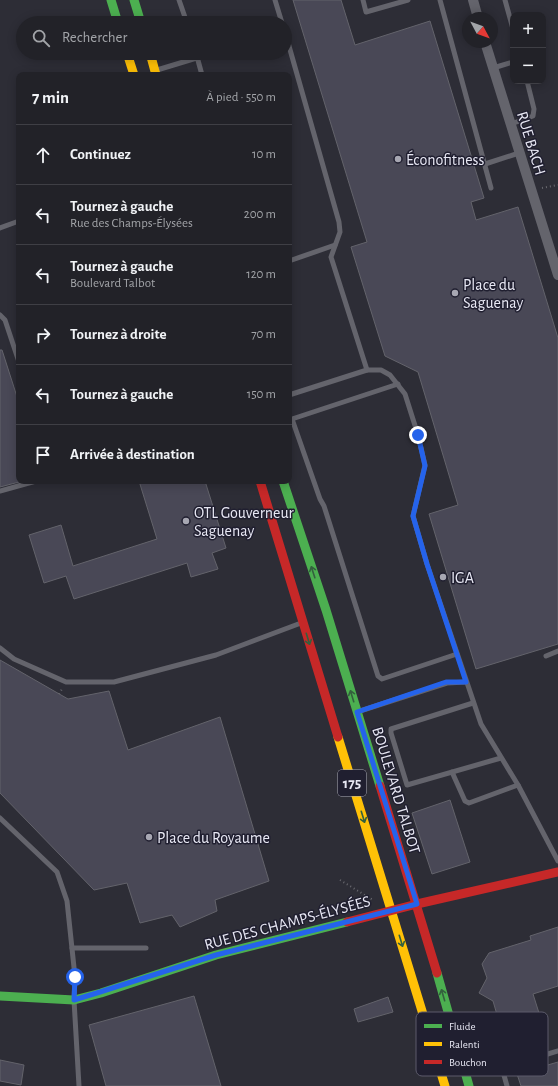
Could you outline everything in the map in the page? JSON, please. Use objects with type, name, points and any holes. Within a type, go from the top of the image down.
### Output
[{"type":"main road","points":[[111,0],[116,16]]},
{"type":"main road","points":[[134,0],[139,16]]},
{"type":"main road","points":[[129,60],[133,72]]},
{"type":"main road","points":[[152,60],[156,72]]},
{"type":"main road","name":"175","points":[[261,484],[422,1012]]},
{"type":"main road","name":"BOULEVARD TALBOT","points":[[284,484],[326,610],[417,904],[448,1012]]},
{"type":"main road","name":"RUE DES CHAMPS-ÉLYSÉES","points":[[0,996],[74,1000],[216,955],[417,904],[558,872]]},
{"type":"main road","name":"175","points":[[442,1076],[445,1086]]},
{"type":"main road","name":"BOULEVARD TALBOT","points":[[466,1076],[469,1086]]},
{"type":"street","points":[[473,0],[476,12]]},
{"type":"street","name":"RUE BACH","points":[[487,48],[531,190],[555,253],[558,275]]},
{"type":"lane","points":[[179,0],[184,16]]},
{"type":"lane","points":[[275,0],[280,16]]},
{"type":"lane","points":[[363,0],[366,12],[408,0]]},
{"type":"lane","points":[[440,0],[491,188]]},
{"type":"lane","points":[[505,0],[510,18]]},
{"type":"lane","points":[[292,57],[339,222],[340,232],[331,257],[367,370]]},
{"type":"lane","points":[[158,72],[186,60]]},
{"type":"lane","points":[[198,60],[201,72]]},
{"type":"lane","points":[[493,68],[510,63]]},
{"type":"lane","points":[[511,124],[533,116],[534,109],[528,84]]},
{"type":"lane","points":[[484,164],[520,153]]},
{"type":"lane","points":[[0,228],[16,222]]},
{"type":"lane","points":[[292,260],[335,245]]},
{"type":"lane","points":[[0,315],[5,320],[16,353]]},
{"type":"lane","points":[[292,393],[367,370],[381,370],[390,375],[405,394],[418,435],[425,466],[413,516],[427,564],[481,724],[518,785],[558,861]]},
{"type":"lane","points":[[398,384],[292,419],[320,499],[324,506],[349,590],[378,676],[382,679],[457,654]]},
{"type":"lane","points":[[0,491],[25,484]]},
{"type":"lane","points":[[0,648],[14,659],[66,682],[114,682],[216,655],[303,622]]},
{"type":"lane","points":[[546,656],[558,651]]},
{"type":"lane","points":[[357,712],[446,682],[466,682]]},
{"type":"lane","points":[[473,703],[391,730],[407,786],[501,758]]},
{"type":"lane","points":[[452,772],[465,801],[469,803],[518,785]]},
{"type":"lane","points":[[0,818],[57,872],[66,901],[75,977],[74,1000],[79,1086]]},
{"type":"lane","points":[[72,948],[146,948]]},
{"type":"lane","points":[[548,1054],[558,1051]]},
{"type":"lane","points":[[504,1076],[507,1086]]},
{"type":"path","points":[[531,190],[558,185]]},
{"type":"path","points":[[340,880],[373,900]]},
{"type":"building","name":"Place du Saguenay","points":[[293,0],[341,0],[355,45],[430,21],[484,198],[471,202],[476,220],[518,207],[558,338],[558,644],[476,669],[429,514],[458,505],[418,372],[385,356],[351,247],[367,242]]},
{"type":"building","points":[[0,350],[2,350],[16,394],[16,483],[0,487]]},
{"type":"building","points":[[140,484],[206,484],[226,548],[212,553],[218,569],[191,577],[187,563],[74,599],[66,576],[44,583],[29,535],[61,525],[73,566],[157,539]]},
{"type":"building","name":"Place du Royaume","points":[[0,660],[68,699],[109,691],[128,750],[220,717],[269,881],[215,900],[217,911],[180,927],[172,915],[140,923],[127,883],[94,890],[0,793]]},
{"type":"building","points":[[450,800],[470,862],[432,874],[412,813]]},
{"type":"building","points":[[558,927],[558,986],[533,994],[539,1012],[496,1012],[493,1001],[479,993],[487,978],[482,964],[489,953],[531,940],[530,936]]},
{"type":"building","points":[[194,996],[221,1086],[106,1086],[89,1025]]},
{"type":"building","points":[[388,997],[393,1012],[358,1022],[354,1009]]},
{"type":"building","points":[[0,1060],[24,1065],[21,1085],[0,1081]]},
{"type":"building","points":[[558,1062],[558,1086],[521,1086],[518,1076],[548,1076],[548,1065]]},
{"type":"traffic: fast","points":[[111,0],[116,16]]},
{"type":"traffic: fast","points":[[134,0],[139,16]]},
{"type":"traffic: fast","points":[[284,484],[326,610],[380,786]]},
{"type":"traffic: fast","points":[[0,996],[74,1000],[101,993],[216,955],[347,922]]},
{"type":"traffic: fast","points":[[437,973],[448,1012]]},
{"type":"traffic: fast","points":[[466,1076],[469,1086]]},
{"type":"traffic: slow","points":[[129,60],[133,72]]},
{"type":"traffic: slow","points":[[152,60],[155,72]]},
{"type":"traffic: slow","points":[[338,737],[422,1012]]},
{"type":"traffic: slow","points":[[442,1076],[445,1086]]},
{"type":"traffic: jam","points":[[261,484],[338,737]]},
{"type":"traffic: jam","points":[[380,786],[437,973]]},
{"type":"traffic: jam","points":[[347,922],[417,904],[558,872]]},
{"type":"place","name":"Éconofitness","points":[[398,159]]},
{"type":"place","name":"Place du Saguenay","points":[[455,293]]},
{"type":"place","name":"OTL Gouverneur Saguenay","points":[[186,521]]},
{"type":"place","name":"IGA","points":[[443,577]]},
{"type":"place","name":"Place du Royaume","points":[[149,837]]},
{"type":"route","points":[[75,977],[74,1000],[216,955],[417,904],[357,712],[446,682],[466,682],[427,564],[413,516],[425,466],[418,435]]}]
